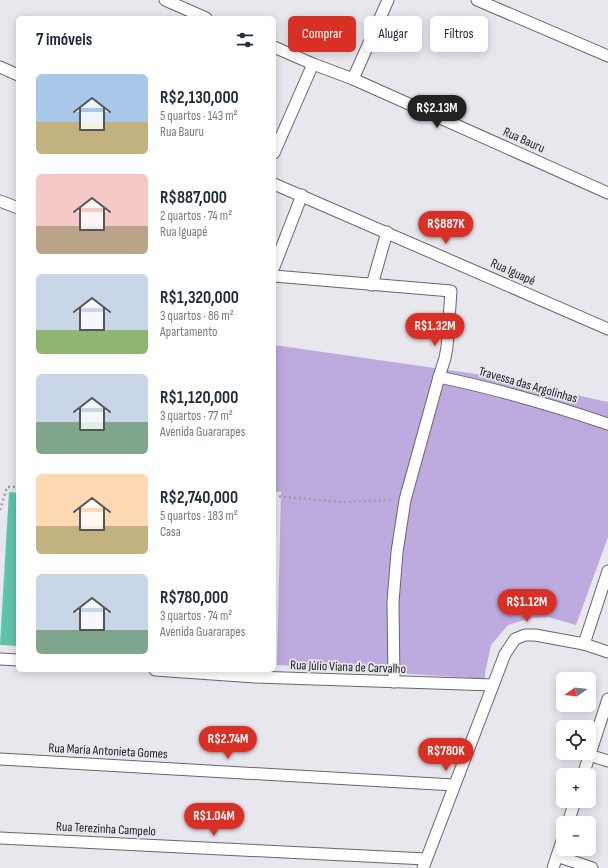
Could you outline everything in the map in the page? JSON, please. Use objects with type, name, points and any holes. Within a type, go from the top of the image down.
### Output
[{"type":"street","points":[[165,0],[201,16]]},
{"type":"street","points":[[353,79],[388,0]]},
{"type":"street","points":[[477,0],[608,56]]},
{"type":"street","name":"Rua Bauru","points":[[276,48],[353,79],[608,193]]},
{"type":"street","points":[[276,148],[313,64]]},
{"type":"street","points":[[0,67],[16,74]]},
{"type":"street","name":"Rua Iguapé","points":[[276,185],[608,329]]},
{"type":"street","points":[[276,262],[302,195]]},
{"type":"street","points":[[0,201],[16,207]]},
{"type":"street","points":[[372,284],[387,232]]},
{"type":"street","points":[[276,276],[452,292],[450,324],[445,358],[405,500],[397,552],[393,602],[394,682]]},
{"type":"street","name":"Travessa das Argolinhas","points":[[439,377],[491,388],[532,399],[608,424]]},
{"type":"street","points":[[584,644],[608,571]]},
{"type":"street","points":[[424,864],[505,654],[515,639],[525,635],[536,635],[584,644],[604,650]]},
{"type":"street","points":[[0,659],[16,660]]},
{"type":"street","name":"Rua Júlio Viana de Carvalho","points":[[184,672],[255,677],[493,685]]},
{"type":"street","points":[[596,734],[608,699]]},
{"type":"street","points":[[596,757],[608,761]]},
{"type":"street","name":"Rua Maria Antonieta Gomes","points":[[0,759],[454,785]]},
{"type":"street","name":"Rua Terezinha Campelo","points":[[0,838],[424,864]]},
{"type":"street","points":[[553,868],[557,856],[592,868]]},
{"type":"path","points":[[0,510],[7,487],[16,487]]},
{"type":"path","points":[[276,496],[342,502],[405,500]]},
{"type":"shaded area","points":[[276,345],[490,376],[608,402],[608,537],[576,625],[548,617],[531,618],[508,625],[491,645],[485,679],[277,665],[281,492],[276,492]]},
{"type":"shaded area","points":[[9,492],[16,493],[16,646],[0,645]]}]
